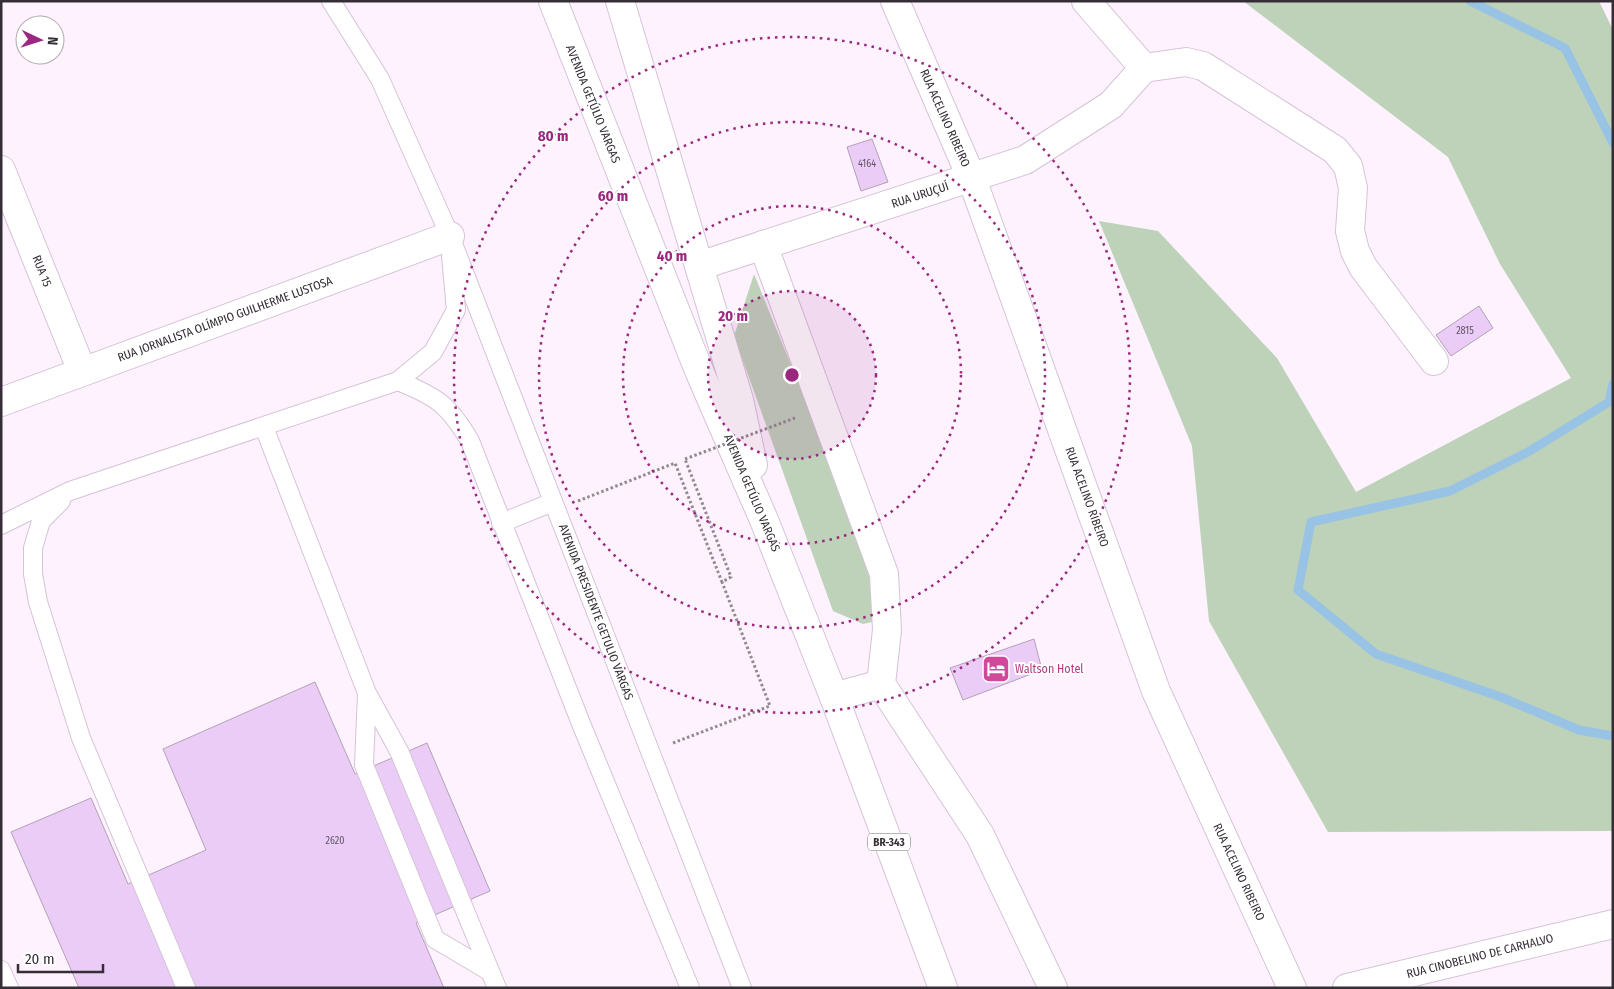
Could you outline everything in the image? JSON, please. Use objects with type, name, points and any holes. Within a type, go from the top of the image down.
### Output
[{"type":"main road","name":"AVENIDA GETÚLIO VARGAS","points":[[552,1],[700,373],[764,520],[834,697],[943,988]]},
{"type":"main road","points":[[620,1],[739,400],[764,520]]},
{"type":"main road","name":"RUA ACELINO RIBEIRO","points":[[895,1],[972,179],[1156,691],[1292,988]]},
{"type":"main road","points":[[1086,1],[1144,68],[1186,62],[1203,66],[1335,150],[1348,166],[1354,188],[1350,231],[1355,251],[1363,266],[1434,361]]},
{"type":"main road","name":"RUA URUÇUÍ","points":[[699,266],[972,179],[1025,160],[1111,105],[1144,68]]},
{"type":"main road","name":"RUA 15","points":[[1,170],[82,371]]},
{"type":"main road","name":"RUA JORNALISTA OLÍMPIO GUILHERME LUSTOSA","points":[[1,402],[450,236]]},
{"type":"main road","points":[[763,245],[884,574],[887,630],[881,684],[980,835],[1053,988]]},
{"type":"main road","points":[[834,697],[881,684]]},
{"type":"main road","name":"RUA CINOBELINO DE CARHALVO","points":[[1347,988],[1613,924]]},
{"type":"lane","name":"AVENIDA PRESIDENTE GETULIO VARGAS","points":[[331,1],[380,79],[450,236],[742,988]]},
{"type":"lane","points":[[1,525],[70,491],[398,381],[433,352],[456,310],[450,236]]},
{"type":"lane","points":[[398,381],[429,394],[455,416],[470,441],[501,523],[690,988]]},
{"type":"lane","points":[[264,426],[367,693],[399,751],[496,988]]},
{"type":"lane","points":[[70,491],[41,521],[33,548],[32,574],[38,602],[81,738],[186,988]]},
{"type":"lane","points":[[501,523],[553,502]]},
{"type":"lane","points":[[367,693],[364,765],[435,939],[489,971]]},
{"type":"lane","points":[[1,970],[9,988]]},
{"type":"path","points":[[722,582],[731,577],[685,459],[795,418]]},
{"type":"path","points":[[581,510],[577,501],[675,463],[770,706],[674,744],[670,735]]},
{"type":"green space","points":[[1243,1],[1599,1],[1613,30],[1613,831],[1328,832],[1209,621],[1192,446],[1099,221],[1158,231],[1277,358],[1356,492],[1571,378],[1500,264],[1448,157]]},
{"type":"green space","points":[[754,274],[875,571],[872,622],[863,624],[833,611],[734,336]]},
{"type":"building","points":[[872,139],[888,182],[861,191],[847,147]]},
{"type":"building","points":[[1479,306],[1493,328],[1451,356],[1436,335]]},
{"type":"building","name":"Waltson Hotel","points":[[1034,639],[1042,670],[963,700],[950,668]]},
{"type":"building","points":[[315,682],[355,774],[427,743],[490,891],[416,923],[444,988],[79,988],[11,832],[91,798],[128,884],[206,850],[163,749]]},
{"type":"waterway","points":[[1470,1],[1565,48],[1613,143]]},
{"type":"waterway","points":[[1613,384],[1609,402],[1528,452],[1450,491],[1311,522],[1298,590],[1376,654],[1501,697],[1579,730],[1613,736]]},
{"type":"place","name":"Waltson Hotel","points":[[996,669]]}]
